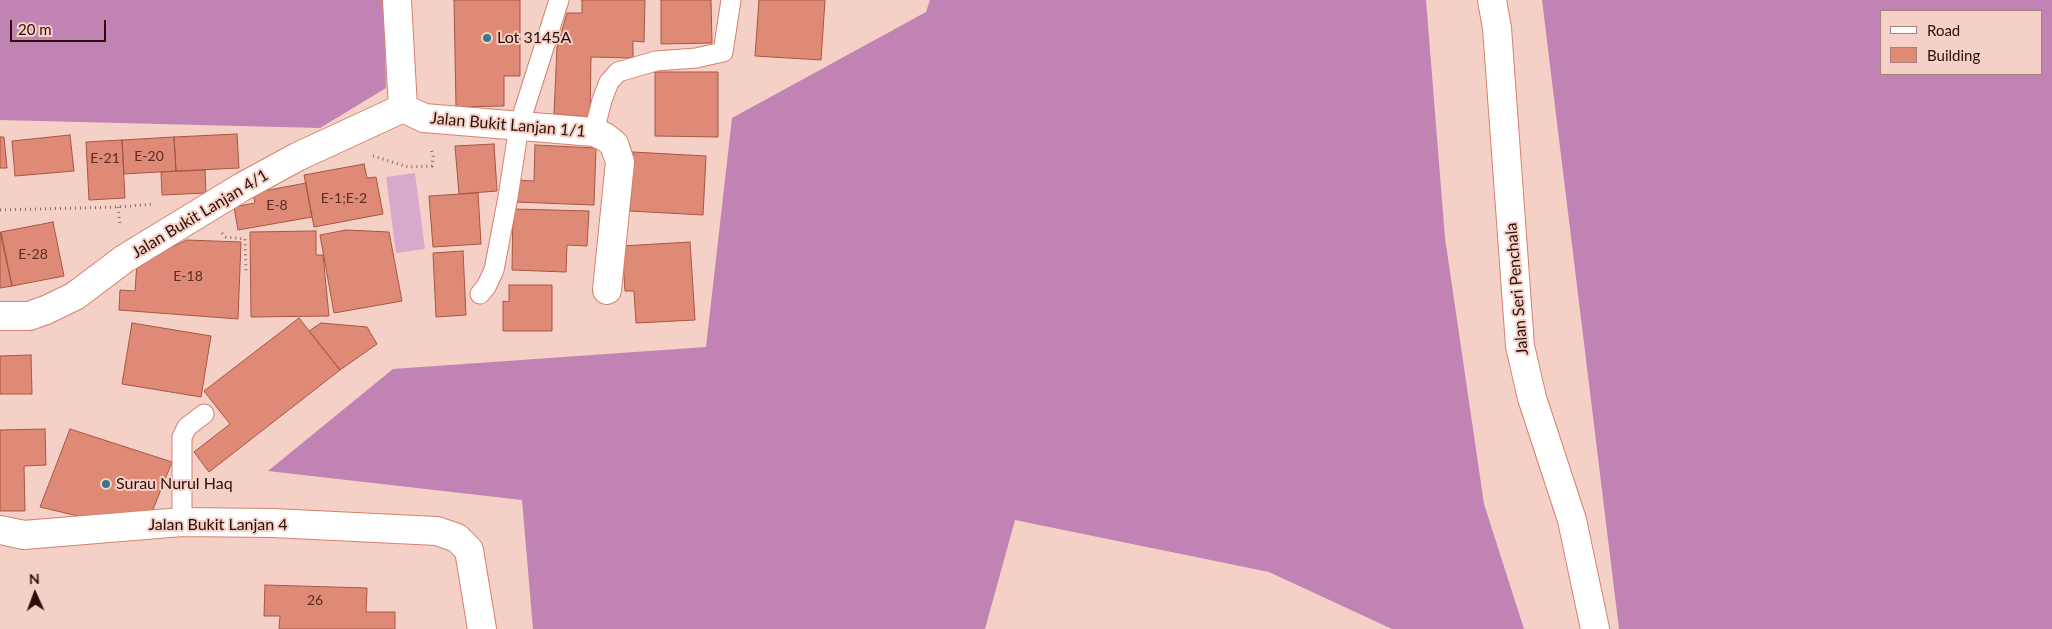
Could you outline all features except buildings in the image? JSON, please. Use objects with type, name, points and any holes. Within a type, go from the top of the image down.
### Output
[{"type":"street","points":[[397,0],[403,108]]},
{"type":"street","name":"Jalan Seri Penchala","points":[[1492,0],[1497,28],[1520,346],[1532,398],[1572,520],[1595,629]]},
{"type":"street","name":"Jalan Bukit Lanjan 1/1","points":[[403,108],[424,118],[594,132],[614,144],[620,162],[607,290]]},
{"type":"street","name":"Jalan Bukit Lanjan 4/1","points":[[0,316],[30,316],[75,296],[124,259],[242,186],[403,108]]},
{"type":"street","name":"Jalan Bukit Lanjan 4","points":[[0,530],[24,535],[182,522],[273,523],[437,531],[457,538],[469,550],[482,629]]},
{"type":"lane","points":[[480,294],[486,287],[494,270],[519,126],[559,0]]},
{"type":"lane","points":[[594,132],[602,100],[609,82],[618,72],[656,61],[696,58],[723,52],[731,0]]},
{"type":"lane","points":[[182,522],[182,437],[188,427],[204,414]]},
{"type":"path","points":[[0,210],[118,207],[157,203]]},
{"type":"path","points":[[200,212],[226,237],[245,239],[246,273]]},
{"type":"shaded area","points":[[0,0],[384,0],[386,88],[320,128],[0,120]]},
{"type":"shaded area","points":[[930,0],[1426,0],[1445,238],[1484,504],[1524,629],[1392,629],[1269,572],[1015,520],[985,629],[533,629],[522,500],[268,471],[393,369],[706,347],[732,118],[926,12]]},
{"type":"shaded area","points":[[1542,0],[2052,0],[2052,629],[1619,629]]},
{"type":"shaded area","points":[[415,173],[425,249],[396,253],[386,177]]},
{"type":"place","name":"Lot 3145A","points":[[487,38]]},
{"type":"place","name":"Surau Nurul Haq","points":[[106,484]]}]
